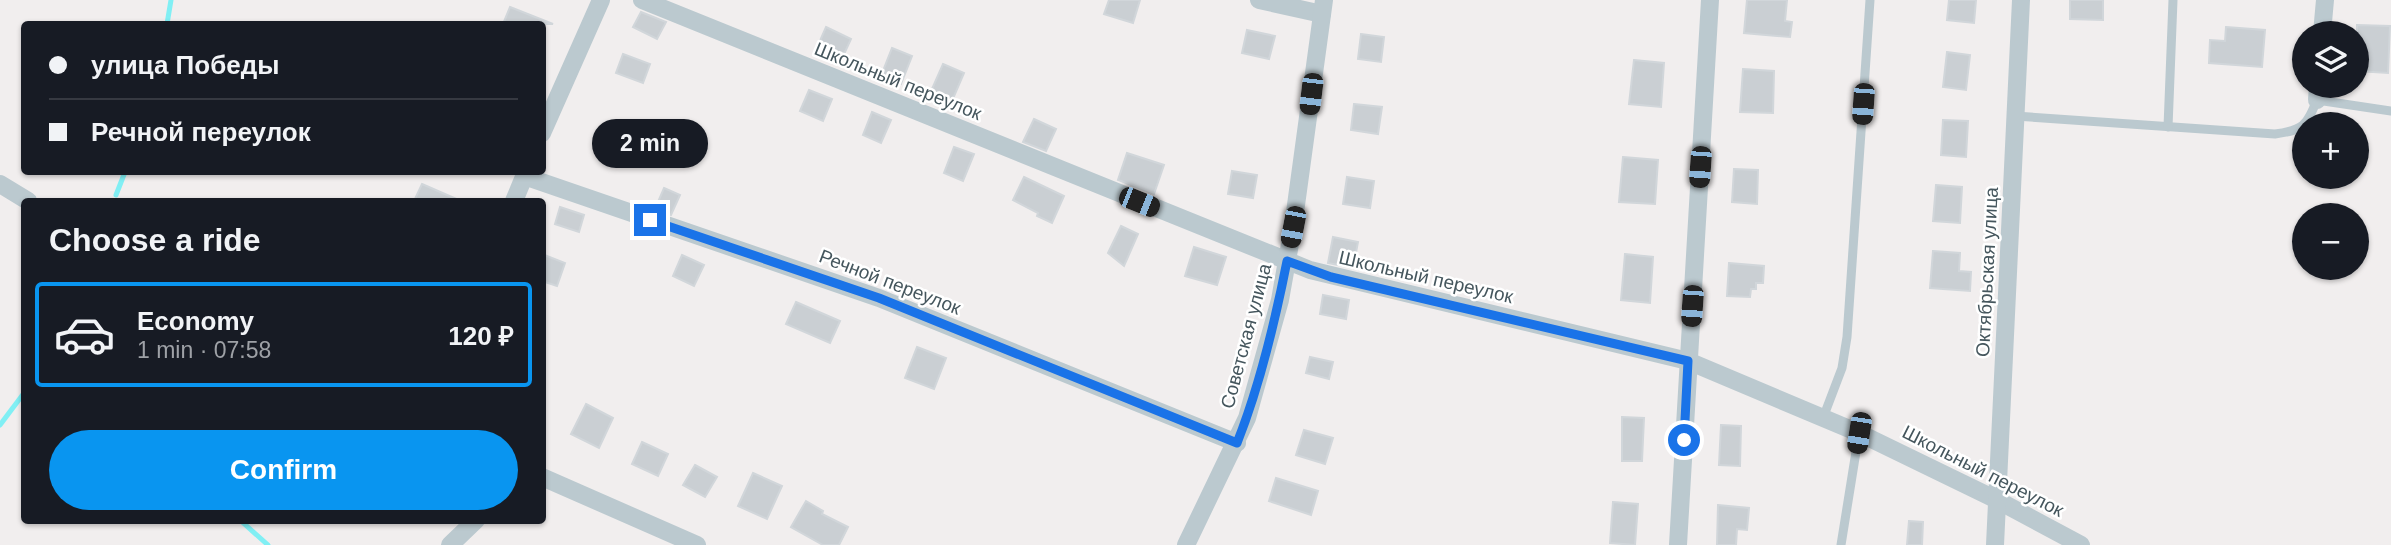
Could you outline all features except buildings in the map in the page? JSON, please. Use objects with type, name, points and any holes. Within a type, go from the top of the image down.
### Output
[{"type":"street","points":[[546,124],[601,0]]},
{"type":"street","name":"Школьный переулок","points":[[642,0],[1331,277],[1688,361],[1859,433],[1997,500],[2081,545]]},
{"type":"street","points":[[1259,0],[1323,7]]},
{"type":"street","points":[[1678,545],[1710,0]]},
{"type":"street","name":"Октябрьская улица","points":[[1995,545],[2021,0]]},
{"type":"street","points":[[2323,21],[2325,0]]},
{"type":"street","name":"Советская улица","points":[[1185,545],[1247,418],[1280,300],[1323,7]]},
{"type":"street","points":[[515,198],[525,175]]},
{"type":"street","name":"Речной переулок","points":[[528,175],[879,298],[1237,443]]},
{"type":"street","points":[[0,184],[23,198]]},
{"type":"street","points":[[546,479],[698,545]]},
{"type":"street","points":[[450,545],[472,524]]},
{"type":"lane","points":[[1823,418],[1842,368],[1847,337],[1870,0]]},
{"type":"lane","points":[[2168,127],[2173,0]]},
{"type":"lane","points":[[2015,116],[2275,134],[2293,132],[2308,122],[2315,98]]},
{"type":"lane","points":[[2338,98],[2391,111]]},
{"type":"lane","points":[[1841,545],[1859,433]]},
{"type":"waterway","points":[[168,21],[171,0]]},
{"type":"waterway","points":[[116,195],[124,175]]},
{"type":"waterway","points":[[0,425],[21,397]]},
{"type":"waterway","points":[[244,524],[268,545]]},
{"type":"route","points":[[650,220],[879,298],[1237,443],[1247,418],[1280,300],[1287,261],[1331,277],[1688,361],[1684,440]]}]
